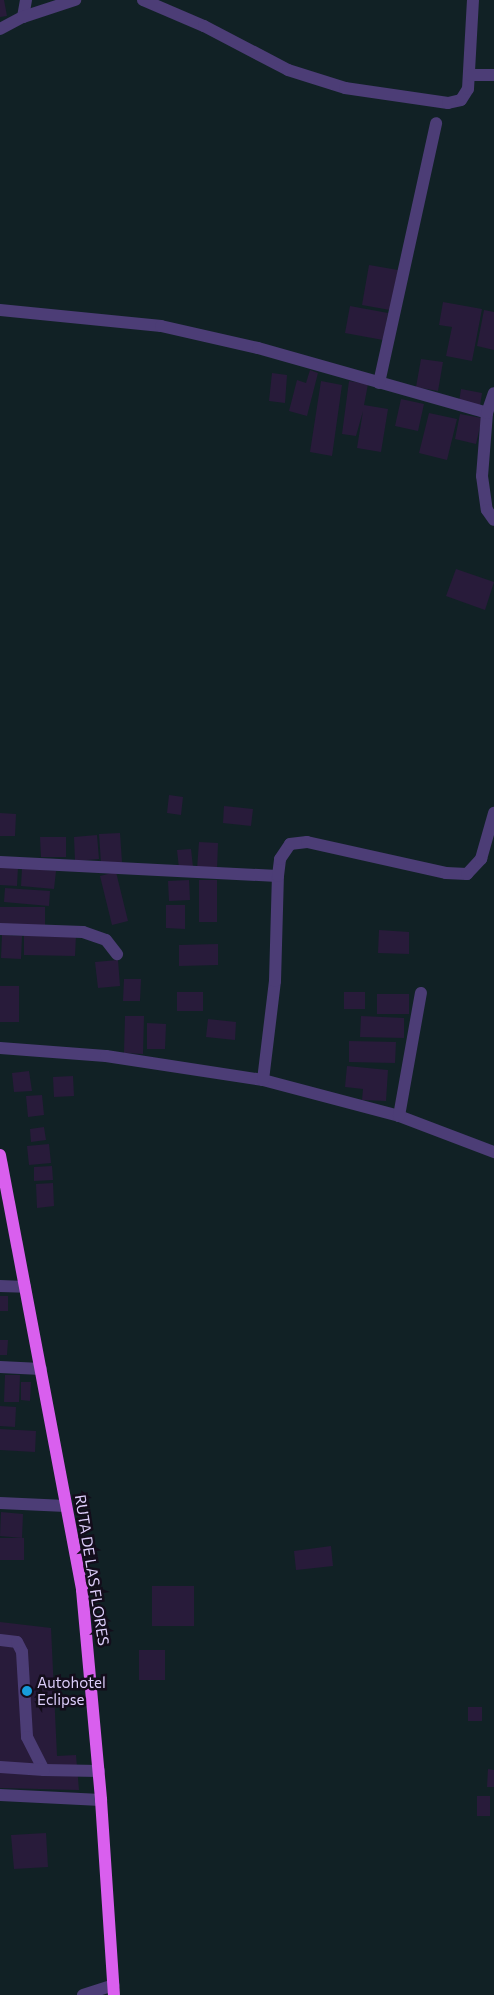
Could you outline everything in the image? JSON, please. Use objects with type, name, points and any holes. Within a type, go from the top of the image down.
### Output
[{"type":"main road","name":"RUTA DE LAS FLORES","points":[[0,1155],[66,1506],[89,1648],[114,1990]]},
{"type":"street","points":[[24,17],[26,0]]},
{"type":"street","points":[[0,29],[24,17],[75,0]]},
{"type":"street","points":[[143,0],[204,26],[288,70],[345,88],[448,103],[462,100],[468,90],[473,0]]},
{"type":"street","points":[[470,74],[494,75]]},
{"type":"street","points":[[379,383],[436,123]]},
{"type":"street","points":[[0,310],[161,326],[258,348],[487,413]]},
{"type":"street","points":[[494,394],[487,413],[482,476],[487,510],[494,520]]},
{"type":"street","points":[[263,1080],[275,981],[278,876],[280,859],[290,844],[307,842],[446,873],[467,874],[480,859],[494,813]]},
{"type":"street","points":[[0,862],[278,876]]},
{"type":"street","points":[[0,929],[83,932],[106,940],[117,954]]},
{"type":"street","points":[[399,1116],[421,993]]},
{"type":"street","points":[[0,1048],[106,1056],[263,1080],[399,1116],[494,1152]]},
{"type":"street","points":[[0,1286],[25,1286]]},
{"type":"street","points":[[0,1367],[41,1369]]},
{"type":"street","points":[[0,1503],[66,1506]]},
{"type":"street","points":[[0,1640],[18,1642],[22,1652],[27,1737],[44,1770]]},
{"type":"street","points":[[0,1767],[99,1772]]},
{"type":"street","points":[[0,1795],[101,1800]]},
{"type":"street","points":[[83,1995],[114,1990]]},
{"type":"shaded area","points":[[0,0],[494,0],[494,1995],[0,1995]]},
{"type":"building","points":[[0,0],[4,0],[7,16],[0,17]]},
{"type":"building","points":[[369,265],[398,270],[390,310],[362,305]]},
{"type":"building","points":[[443,302],[482,309],[472,361],[446,356],[452,327],[439,325]]},
{"type":"building","points":[[350,306],[388,313],[383,340],[345,333]]},
{"type":"building","points":[[484,310],[494,312],[494,350],[477,346]]},
{"type":"building","points":[[421,359],[443,362],[438,391],[416,387]]},
{"type":"building","points":[[310,370],[318,373],[307,416],[289,411],[297,380],[306,383]]},
{"type":"building","points":[[272,373],[287,375],[285,403],[269,401]]},
{"type":"building","points":[[321,381],[342,385],[332,456],[310,452]]},
{"type":"building","points":[[349,381],[368,384],[364,405],[388,409],[381,452],[357,448],[363,411],[356,436],[342,434]]},
{"type":"building","points":[[461,389],[482,393],[480,406],[459,402]]},
{"type":"building","points":[[401,399],[424,404],[418,431],[395,426]]},
{"type":"building","points":[[429,413],[457,419],[447,460],[419,453]]},
{"type":"building","points":[[460,414],[482,418],[476,444],[455,439]]},
{"type":"building","points":[[456,569],[494,582],[485,610],[446,596]]},
{"type":"building","points":[[169,795],[183,797],[181,815],[167,813]]},
{"type":"building","points":[[224,806],[253,809],[251,826],[223,823]]},
{"type":"building","points":[[0,813],[16,814],[15,836],[0,836]]},
{"type":"building","points":[[120,833],[122,862],[101,863],[99,834]]},
{"type":"building","points":[[97,835],[99,859],[75,861],[74,837]]},
{"type":"building","points":[[40,837],[66,837],[66,857],[41,857]]},
{"type":"building","points":[[199,842],[218,843],[217,870],[197,869]]},
{"type":"building","points":[[191,849],[193,867],[179,868],[177,850]]},
{"type":"building","points":[[0,866],[18,867],[17,886],[0,885]]},
{"type":"building","points":[[22,868],[56,871],[54,889],[21,886]]},
{"type":"building","points":[[116,872],[128,921],[112,925],[100,876]]},
{"type":"building","points":[[189,880],[190,900],[169,901],[168,881]]},
{"type":"building","points":[[199,880],[217,880],[217,922],[199,922]]},
{"type":"building","points":[[5,888],[50,891],[49,906],[4,902]]},
{"type":"building","points":[[166,905],[185,905],[185,929],[166,928]]},
{"type":"building","points":[[0,907],[45,907],[45,926],[0,926]]},
{"type":"building","points":[[379,930],[409,932],[409,954],[378,953]]},
{"type":"building","points":[[24,933],[76,935],[75,956],[24,955]]},
{"type":"building","points":[[2,935],[22,936],[21,959],[1,958]]},
{"type":"building","points":[[218,944],[218,965],[179,966],[179,945]]},
{"type":"building","points":[[118,960],[120,986],[98,988],[95,962]]},
{"type":"building","points":[[124,979],[141,979],[140,1001],[123,1001]]},
{"type":"building","points":[[0,986],[19,986],[19,1022],[0,1022]]},
{"type":"building","points":[[177,992],[203,992],[203,1011],[177,1011]]},
{"type":"building","points":[[344,992],[365,992],[365,1009],[344,1009]]},
{"type":"building","points":[[377,994],[409,994],[409,1014],[377,1014]]},
{"type":"building","points":[[125,1016],[144,1016],[143,1054],[124,1053]]},
{"type":"building","points":[[361,1016],[404,1018],[404,1038],[360,1037]]},
{"type":"building","points":[[208,1019],[236,1022],[235,1040],[206,1037]]},
{"type":"building","points":[[147,1023],[166,1024],[165,1049],[147,1049]]},
{"type":"building","points":[[349,1041],[396,1042],[395,1063],[349,1062]]},
{"type":"building","points":[[347,1066],[388,1070],[386,1101],[362,1100],[363,1089],[345,1087]]},
{"type":"building","points":[[29,1071],[32,1091],[14,1092],[12,1073]]},
{"type":"building","points":[[73,1076],[74,1096],[54,1097],[53,1077]]},
{"type":"building","points":[[42,1095],[44,1115],[28,1117],[26,1096]]},
{"type":"building","points":[[44,1127],[46,1140],[31,1142],[30,1129]]},
{"type":"building","points":[[49,1144],[51,1163],[29,1165],[27,1146]]},
{"type":"building","points":[[52,1166],[53,1180],[34,1181],[34,1167]]},
{"type":"building","points":[[53,1183],[54,1206],[37,1208],[36,1184]]},
{"type":"building","points":[[0,1296],[8,1296],[8,1311],[0,1311]]},
{"type":"building","points":[[0,1340],[8,1340],[7,1355],[0,1355]]},
{"type":"building","points":[[5,1375],[20,1375],[19,1402],[4,1402]]},
{"type":"building","points":[[21,1382],[31,1382],[30,1401],[21,1400]]},
{"type":"building","points":[[0,1406],[16,1407],[15,1427],[0,1426]]},
{"type":"building","points":[[0,1429],[36,1431],[35,1452],[0,1450]]},
{"type":"building","points":[[1,1512],[23,1514],[22,1538],[0,1536]]},
{"type":"building","points":[[0,1538],[24,1538],[24,1560],[0,1560]]},
{"type":"building","points":[[331,1546],[333,1566],[296,1570],[294,1551]]},
{"type":"building","points":[[152,1586],[194,1586],[194,1626],[152,1626]]},
{"type":"building","name":"Autohotel Eclipse","points":[[0,1622],[51,1628],[57,1756],[76,1755],[79,1790],[0,1788]]},
{"type":"building","points":[[139,1650],[165,1650],[165,1680],[139,1680]]},
{"type":"building","points":[[468,1707],[482,1707],[482,1721],[468,1721]]},
{"type":"building","points":[[488,1769],[494,1770],[494,1787],[487,1787]]},
{"type":"building","points":[[477,1796],[490,1796],[490,1816],[477,1816]]},
{"type":"building","points":[[46,1833],[48,1867],[14,1869],[11,1835]]},
{"type":"place","name":"Autohotel Eclipse","points":[[27,1691]]}]
